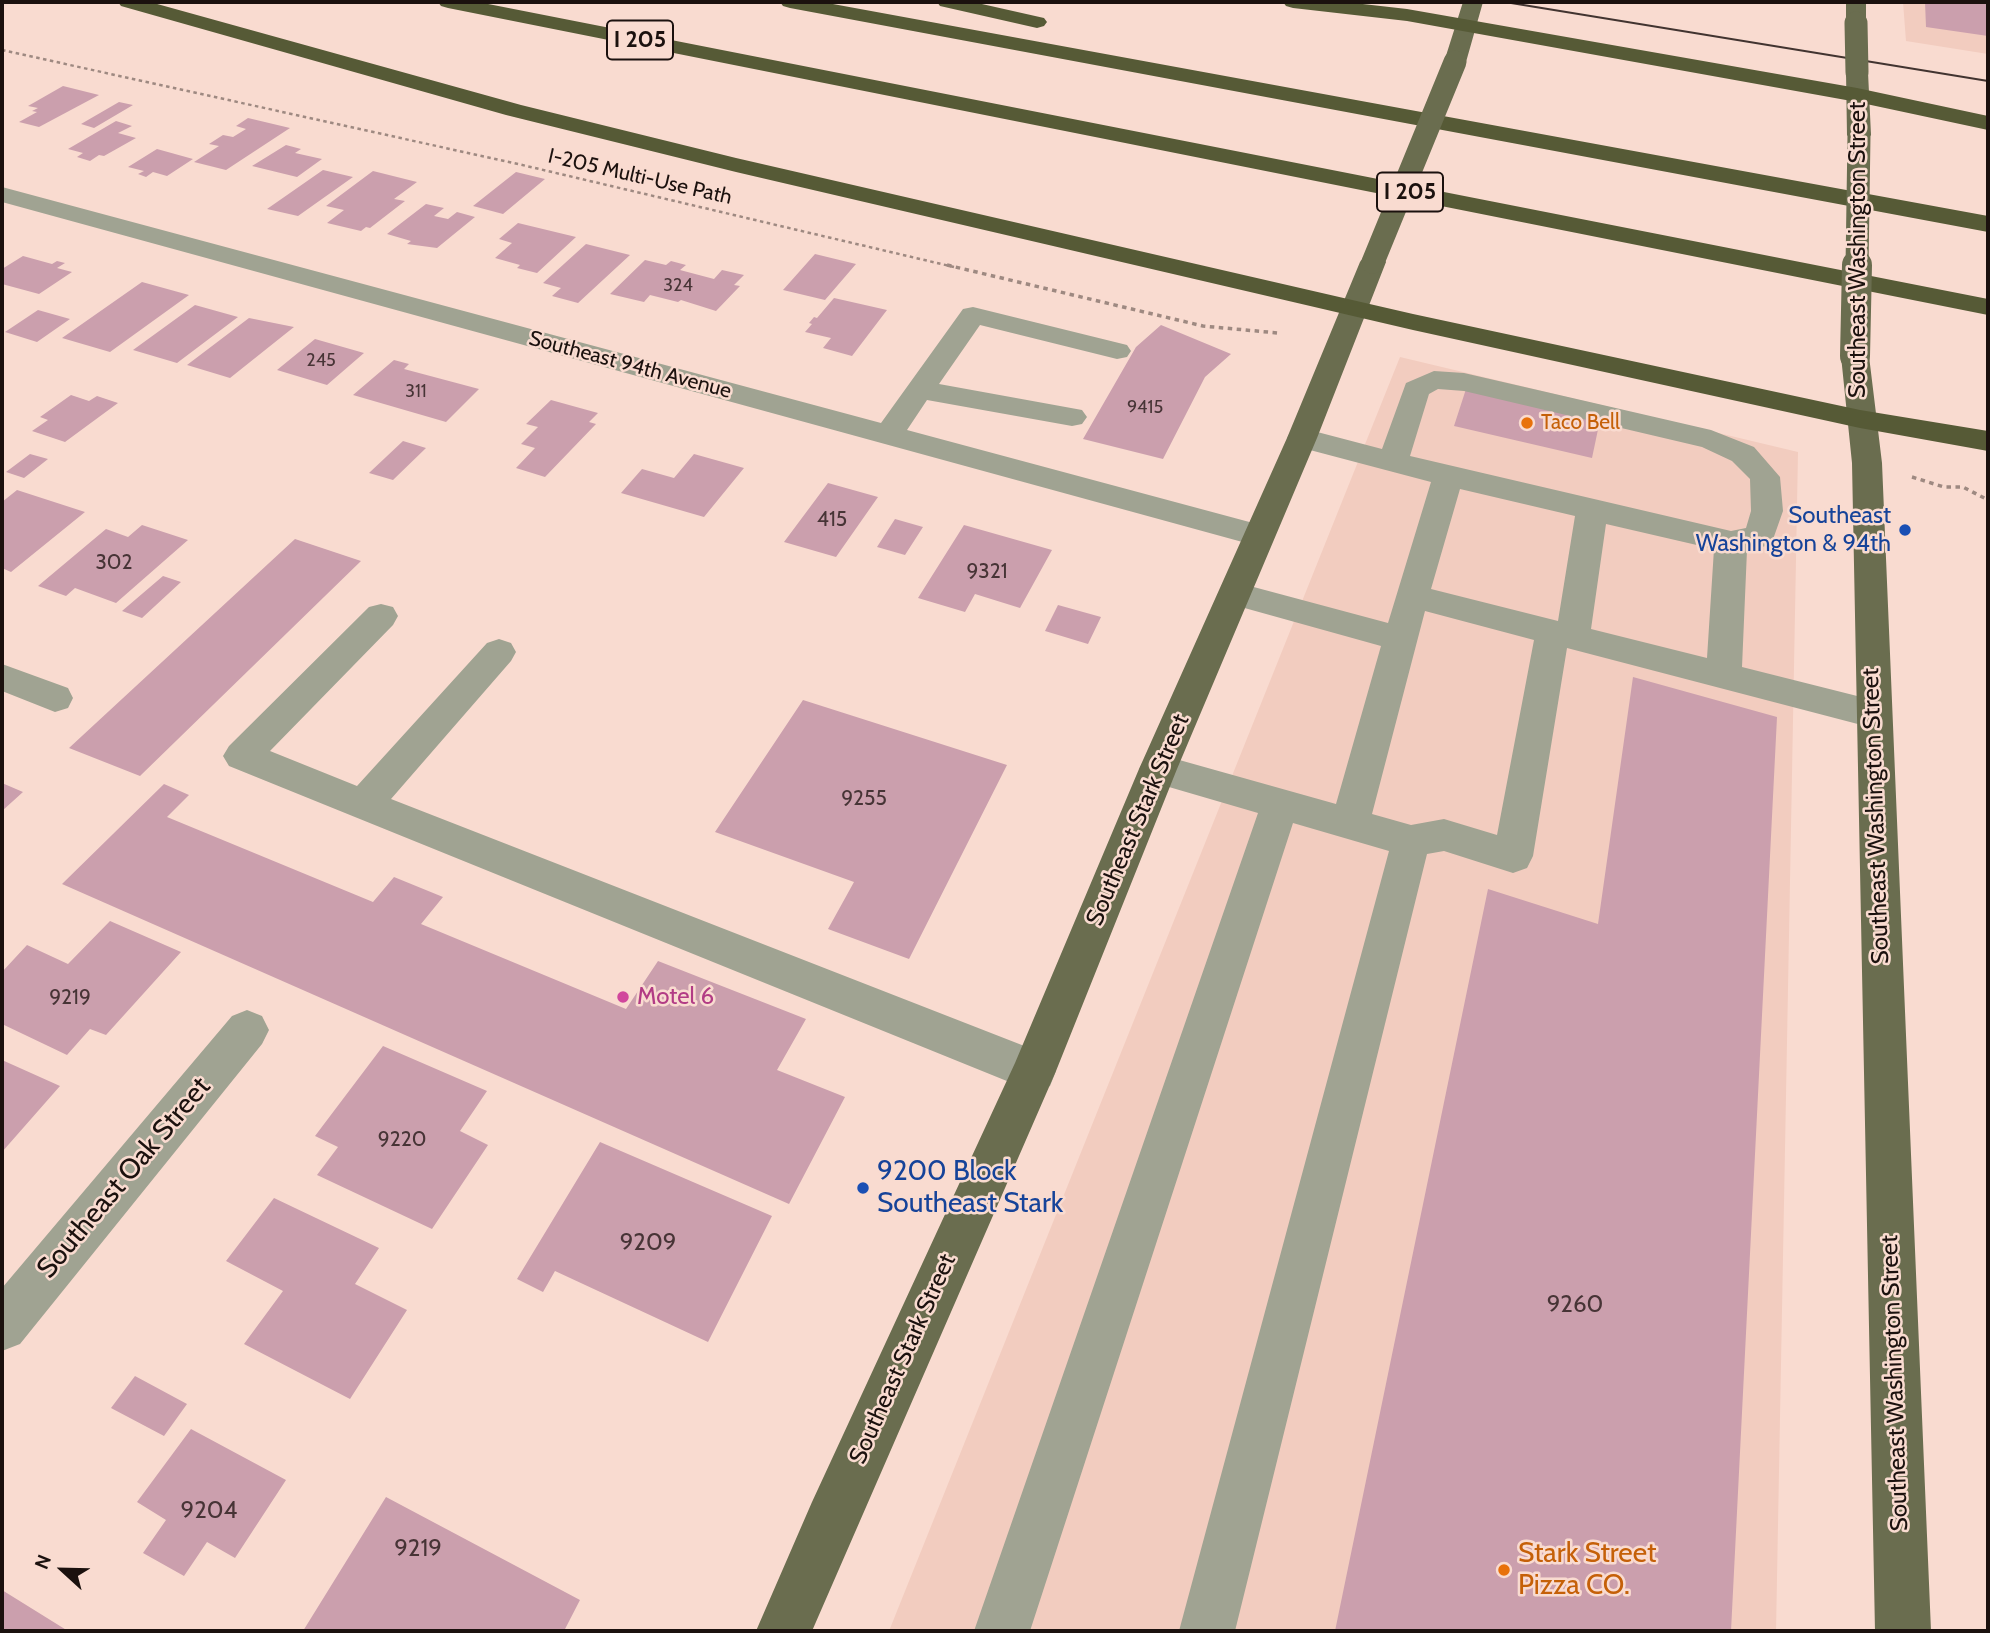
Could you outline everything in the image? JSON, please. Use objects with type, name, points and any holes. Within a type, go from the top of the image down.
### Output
[{"type":"highway","points":[[128,2],[540,116],[736,165],[1354,308],[1860,419],[1988,440]]},
{"type":"highway","name":"I 205","points":[[448,2],[1988,307]]},
{"type":"highway","points":[[790,2],[1988,224]]},
{"type":"highway","points":[[947,2],[1055,26]]},
{"type":"highway","points":[[1293,2],[1407,15],[1466,28],[1857,96],[1988,123]]},
{"type":"highway","points":[[1136,46],[1252,87]]},
{"type":"main road","name":"Southeast Stark Street","points":[[784,1631],[1034,1071],[1158,769],[1235,594],[1257,536],[1302,438],[1455,62],[1473,2]]},
{"type":"main road","name":"Southeast Washington Street","points":[[1856,12],[1860,135],[1855,356],[1867,463],[1903,1631]]},
{"type":"street","name":"Southeast 94th Avenue","points":[[2,194],[1257,536]]},
{"type":"street","points":[[888,435],[973,315],[1118,351]]},
{"type":"street","points":[[1302,438],[1448,476],[1731,542],[1760,537],[1767,511],[1765,477],[1743,454],[1698,437],[1464,382],[1434,380],[1416,389],[1393,461]]},
{"type":"street","points":[[920,390],[1072,416]]},
{"type":"street","points":[[1350,824],[1412,596],[1448,476]]},
{"type":"street","points":[[1158,769],[1411,841],[1444,835],[1513,856],[1592,509]]},
{"type":"street","points":[[1724,676],[1731,542]]},
{"type":"street","points":[[1235,594],[1400,639]]},
{"type":"street","points":[[1412,596],[1873,714]]},
{"type":"street","points":[[381,616],[242,756],[1034,1071]]},
{"type":"street","points":[[364,804],[499,652]]},
{"type":"street","points":[[2,677],[55,698]]},
{"type":"street","points":[[1002,1631],[1280,804]]},
{"type":"street","points":[[1207,1631],[1411,841]]},
{"type":"street","name":"Southeast Oak Street","points":[[2,1325],[247,1030]]},
{"type":"path","name":"I-205 Multi-Use Path","points":[[2,50],[505,160],[1203,326],[1270,331]]},
{"type":"path","points":[[1944,487],[1963,487],[1988,500]]},
{"type":"shaded area","points":[[1903,2],[1988,2],[1988,54],[1906,41]]},
{"type":"shaded area","points":[[1400,357],[1798,452],[1776,1631],[889,1631]]},
{"type":"building","points":[[1925,2],[1988,2],[1988,36],[1926,27]]},
{"type":"building","points":[[63,86],[99,95],[39,127],[19,122],[37,112],[32,111],[38,108],[28,106]]},
{"type":"building","points":[[119,102],[133,105],[94,128],[81,124]]},
{"type":"building","points":[[248,118],[290,128],[226,170],[194,162],[219,146],[209,144],[223,135],[233,137],[246,129],[236,126]]},
{"type":"building","points":[[116,121],[132,126],[118,133],[136,138],[90,161],[77,157],[83,153],[68,149]]},
{"type":"building","points":[[286,145],[301,149],[295,153],[322,159],[297,177],[252,166]]},
{"type":"building","points":[[157,149],[193,159],[167,176],[153,172],[146,177],[138,174],[144,171],[128,167]]},
{"type":"building","points":[[323,170],[353,177],[298,216],[267,209]]},
{"type":"building","points":[[373,171],[417,182],[394,199],[405,201],[370,228],[366,227],[361,231],[327,223],[344,210],[326,206]]},
{"type":"building","points":[[516,172],[545,179],[503,214],[473,206]]},
{"type":"building","points":[[426,204],[444,208],[434,216],[448,219],[457,212],[475,217],[437,248],[407,244],[411,241],[387,234]]},
{"type":"building","points":[[518,223],[576,237],[537,273],[495,258],[512,243],[499,239]]},
{"type":"building","points":[[586,244],[630,255],[578,303],[552,296],[561,288],[543,283]]},
{"type":"building","points":[[815,254],[856,264],[825,300],[783,290]]},
{"type":"building","points":[[23,256],[52,264],[57,261],[65,263],[57,268],[72,272],[39,294],[2,284],[2,269]]},
{"type":"building","points":[[645,260],[666,265],[671,261],[686,265],[680,270],[714,279],[722,270],[744,275],[734,285],[740,286],[716,311],[681,300],[678,302],[650,295],[644,302],[610,294]]},
{"type":"building","points":[[142,282],[189,295],[110,352],[62,338]]},
{"type":"building","points":[[834,298],[887,310],[852,356],[823,348],[831,338],[805,332],[814,317],[817,318]]},
{"type":"building","points":[[195,305],[238,317],[177,363],[133,350]]},
{"type":"building","points":[[38,310],[70,319],[37,342],[5,332]]},
{"type":"building","points":[[249,318],[294,327],[230,378],[187,365]]},
{"type":"building","points":[[1161,325],[1231,354],[1205,377],[1163,459],[1083,439],[1136,347]]},
{"type":"building","points":[[315,339],[364,353],[327,385],[277,370]]},
{"type":"building","points":[[394,360],[409,364],[404,369],[479,389],[446,422],[353,395]]},
{"type":"building","name":"Taco Bell","points":[[1466,389],[1600,420],[1592,458],[1454,426]]},
{"type":"building","points":[[71,395],[89,401],[97,396],[118,403],[65,442],[32,431],[48,420],[40,417]]},
{"type":"building","points":[[551,400],[598,413],[589,422],[596,424],[545,477],[516,468],[535,448],[521,444],[538,427],[526,424]]},
{"type":"building","points":[[403,441],[426,448],[393,480],[369,473]]},
{"type":"building","points":[[30,454],[48,459],[24,478],[6,472]]},
{"type":"building","points":[[694,454],[744,468],[704,517],[621,493],[642,469],[674,478]]},
{"type":"building","points":[[828,483],[878,497],[836,557],[784,542]]},
{"type":"building","points":[[17,490],[85,512],[11,572],[2,568],[2,502]]},
{"type":"building","points":[[895,519],[923,527],[905,555],[877,547]]},
{"type":"building","points":[[142,525],[188,540],[116,603],[75,588],[66,596],[38,586],[106,529],[128,537]]},
{"type":"building","points":[[964,525],[1052,550],[1020,608],[975,594],[965,612],[918,598]]},
{"type":"building","points":[[295,539],[361,561],[140,776],[69,748]]},
{"type":"building","points":[[163,576],[181,582],[142,618],[122,611]]},
{"type":"building","points":[[1058,605],[1101,617],[1088,644],[1045,631]]},
{"type":"building","points":[[1633,677],[1777,717],[1731,1631],[1335,1631],[1488,889],[1598,924]]},
{"type":"building","points":[[803,700],[1007,765],[909,959],[828,929],[854,882],[715,832]]},
{"type":"building","points":[[2,783],[23,792],[2,811]]},
{"type":"building","points":[[164,784],[189,795],[167,817],[373,902],[394,877],[443,897],[421,924],[626,1009],[658,961],[806,1019],[777,1070],[845,1097],[789,1204],[62,884]]},
{"type":"building","points":[[110,921],[181,952],[106,1035],[90,1029],[67,1055],[2,1024],[2,972],[27,945],[68,964]]},
{"type":"building","points":[[383,1046],[487,1091],[460,1131],[488,1145],[432,1229],[317,1175],[338,1147],[315,1136]]},
{"type":"building","points":[[2,1060],[60,1086],[2,1152]]},
{"type":"building","points":[[600,1142],[772,1216],[708,1342],[555,1271],[543,1292],[517,1279]]},
{"type":"building","points":[[274,1198],[379,1248],[355,1284],[407,1310],[350,1399],[244,1344],[283,1291],[226,1261]]},
{"type":"building","points":[[135,1376],[187,1404],[164,1436],[111,1408]]},
{"type":"building","points":[[191,1429],[286,1480],[235,1558],[207,1542],[184,1576],[143,1553],[166,1520],[137,1502]]},
{"type":"building","points":[[386,1497],[580,1600],[564,1631],[303,1631]]},
{"type":"building","points":[[2,1590],[68,1631],[2,1631]]},
{"type":"tram line","points":[[1505,2],[1988,81]]},
{"type":"place","name":"Taco Bell","points":[[1527,423]]},
{"type":"place","name":"Southeast Washington & 94th","points":[[1905,530]]},
{"type":"place","name":"Motel 6","points":[[623,997]]},
{"type":"place","name":"9200 Block Southeast Stark","points":[[863,1188]]},
{"type":"place","name":"Stark Street Pizza CO.","points":[[1504,1570]]}]
